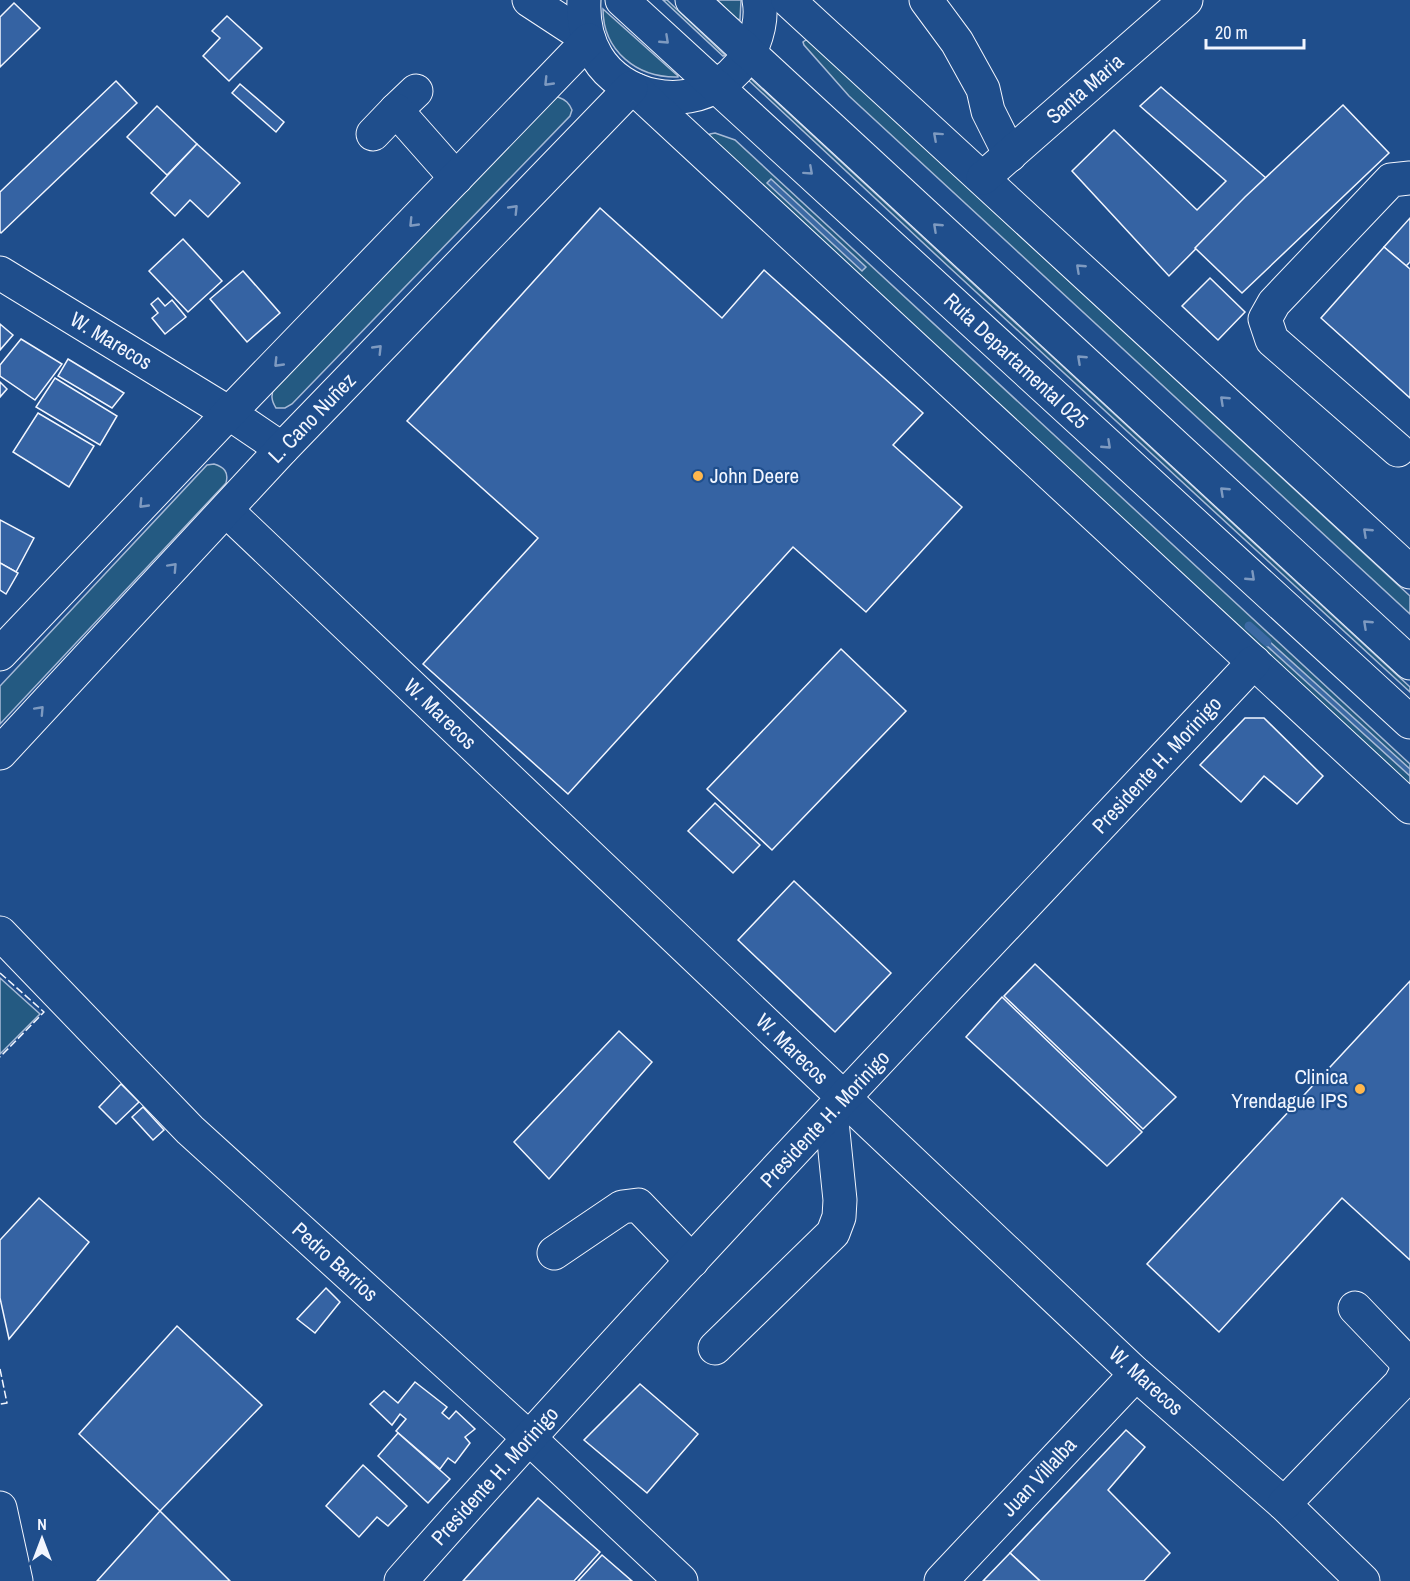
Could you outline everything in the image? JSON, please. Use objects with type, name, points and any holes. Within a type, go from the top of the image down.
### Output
[{"type":"main road","points":[[530,0],[588,39]]},
{"type":"main road","points":[[584,0],[583,16],[588,39],[597,58],[612,75],[633,89],[1410,807]]},
{"type":"main road","name":"Ruta Departamental 025","points":[[622,0],[1410,722]]},
{"type":"main road","points":[[692,0],[1410,663]]},
{"type":"main road","points":[[633,89],[658,97],[686,97],[716,86],[735,72],[749,53],[758,31],[761,8],[759,0]]},
{"type":"main road","points":[[788,0],[1410,572]]},
{"type":"main road","points":[[926,0],[957,42],[983,88],[988,111],[1010,155]]},
{"type":"main road","name":"Santa Maria","points":[[983,178],[1186,0]]},
{"type":"main road","points":[[0,654],[588,39]]},
{"type":"main road","name":"L. Cano Nuñez","points":[[0,753],[282,449],[633,89]]},
{"type":"main road","points":[[373,134],[406,101],[456,178]]},
{"type":"main road","points":[[1398,450],[1272,340],[1265,319],[1274,303],[1391,180],[1410,178]]},
{"type":"main road","name":"W. Marecos","points":[[0,273],[230,413],[282,449]]},
{"type":"main road","name":"W. Marecos","points":[[226,510],[837,1105],[1284,1504],[1364,1581]]},
{"type":"main road","name":"Presidente H. Morinigo","points":[[401,1581],[528,1437],[1254,662]]},
{"type":"main road","name":"Pedro Barrios","points":[[0,933],[190,1130],[528,1437],[681,1581]]},
{"type":"main road","points":[[715,1348],[833,1233],[839,1217],[840,1200],[837,1105]]},
{"type":"main road","points":[[554,1253],[622,1207],[638,1204],[692,1261]]},
{"type":"main road","points":[[1284,1504],[1400,1384],[1407,1371],[1404,1359],[1355,1308]]},
{"type":"main road","name":"Juan Villalba","points":[[941,1581],[1137,1374]]},
{"type":"main road","points":[[0,1508],[16,1581]]},
{"type":"shaded area","points":[[663,0],[667,0],[725,55],[723,56]]},
{"type":"shaded area","points":[[717,0],[741,0],[740,20],[737,19]]},
{"type":"shaded area","points":[[603,9],[678,77],[649,73],[625,59],[609,37]]},
{"type":"shaded area","points":[[806,40],[1410,596],[1410,614],[849,96],[804,45],[803,42]]},
{"type":"shaded area","points":[[747,75],[1410,687],[1410,692],[950,268],[745,77]]},
{"type":"shaded area","points":[[558,97],[570,105],[572,110],[570,116],[292,404],[285,408],[276,408],[272,398],[274,387],[551,99]]},
{"type":"shaded area","points":[[715,133],[735,140],[1410,764],[1410,787],[708,136]]},
{"type":"shaded area","points":[[771,179],[866,267],[862,271],[767,183]]},
{"type":"shaded area","points":[[214,464],[225,470],[226,483],[0,724],[0,686],[207,465]]},
{"type":"shaded area","points":[[1260,633],[1410,769],[1410,776],[1257,637]]},
{"type":"shaded area","points":[[0,978],[40,1014],[0,1054]]},
{"type":"building","points":[[14,3],[40,28],[0,67],[0,17]]},
{"type":"building","points":[[227,16],[262,48],[229,81],[203,56],[220,38],[212,31]]},
{"type":"building","points":[[116,81],[137,103],[1,233],[0,192]]},
{"type":"building","points":[[240,84],[284,122],[276,132],[232,93]]},
{"type":"building","points":[[1161,87],[1266,178],[1169,276],[1072,171],[1114,130],[1197,210],[1226,181],[1140,106]]},
{"type":"building","points":[[1343,105],[1389,153],[1242,293],[1195,248],[1245,197]]},
{"type":"building","points":[[157,106],[197,144],[167,175],[127,137]]},
{"type":"building","points":[[197,144],[240,183],[208,217],[190,200],[175,216],[151,193]]},
{"type":"building","name":"John Deere","points":[[600,208],[722,318],[764,270],[923,413],[893,445],[962,507],[866,612],[793,547],[568,794],[423,664],[538,538],[407,421]]},
{"type":"building","points":[[1410,218],[1410,262],[1406,266],[1384,247]]},
{"type":"building","points":[[183,239],[222,281],[188,312],[149,271]]},
{"type":"building","points":[[1384,247],[1410,269],[1410,398],[1321,318]]},
{"type":"building","points":[[243,271],[280,313],[247,342],[210,299]]},
{"type":"building","points":[[1210,278],[1245,312],[1218,340],[1182,306]]},
{"type":"building","points":[[158,298],[165,306],[172,300],[186,317],[165,334],[152,318],[158,313],[151,304]]},
{"type":"building","points":[[0,324],[13,335],[0,350]]},
{"type":"building","points":[[21,339],[62,364],[35,400],[0,376],[0,365]]},
{"type":"building","points":[[68,359],[124,393],[112,408],[58,376]]},
{"type":"building","points":[[55,378],[117,416],[100,445],[36,407]]},
{"type":"building","points":[[0,382],[7,389],[0,397]]},
{"type":"building","points":[[38,413],[94,446],[69,487],[13,452]]},
{"type":"building","points":[[0,520],[34,538],[16,572],[0,563]]},
{"type":"building","points":[[0,563],[18,573],[6,594],[0,590]]},
{"type":"building","points":[[841,649],[906,711],[772,850],[707,789]]},
{"type":"building","points":[[1245,718],[1264,718],[1323,776],[1297,804],[1264,776],[1241,802],[1200,765]]},
{"type":"building","points":[[715,803],[760,845],[733,873],[688,831]]},
{"type":"building","points":[[794,881],[891,973],[835,1032],[738,940]]},
{"type":"building","points":[[1035,964],[1176,1097],[1143,1129],[1004,996]]},
{"type":"building","name":"Clinica Yrendague IPS","points":[[1410,981],[1410,1260],[1342,1198],[1219,1332],[1147,1264]]},
{"type":"building","points":[[1002,997],[1142,1132],[1107,1166],[966,1037]]},
{"type":"building","points":[[619,1031],[652,1062],[549,1179],[514,1142]]},
{"type":"building","points":[[121,1084],[139,1102],[116,1124],[99,1107]]},
{"type":"building","points":[[143,1107],[164,1130],[153,1140],[132,1117]]},
{"type":"building","points":[[39,1198],[89,1242],[9,1339],[0,1298],[0,1240]]},
{"type":"building","points":[[326,1288],[340,1302],[315,1333],[297,1319]]},
{"type":"building","points":[[177,1326],[262,1405],[160,1511],[79,1434]]},
{"type":"building","points":[[415,1382],[447,1407],[442,1413],[449,1419],[456,1411],[475,1429],[465,1437],[470,1443],[455,1463],[448,1458],[440,1469],[396,1431],[406,1419],[400,1414],[392,1425],[370,1404],[384,1391],[398,1403]]},
{"type":"building","points":[[640,1384],[698,1434],[647,1493],[584,1440]]},
{"type":"building","points":[[1126,1430],[1145,1447],[1108,1490],[1170,1553],[1144,1581],[1040,1581],[1010,1553]]},
{"type":"building","points":[[398,1433],[450,1479],[428,1503],[378,1456]]},
{"type":"building","points":[[363,1465],[407,1506],[388,1526],[377,1517],[359,1537],[326,1506]]},
{"type":"building","points":[[538,1498],[600,1552],[574,1581],[463,1581]]},
{"type":"building","points":[[160,1511],[230,1581],[97,1581]]},
{"type":"building","points":[[1010,1553],[1040,1581],[983,1581]]},
{"type":"building","points":[[602,1555],[632,1581],[578,1581]]},
{"type":"waterway","points":[[1249,626],[1267,642]]},
{"type":"fence","points":[[0,973],[44,1012],[0,1057]]},
{"type":"fence","points":[[0,1369],[7,1403],[0,1404]]},
{"type":"place","name":"John Deere","points":[[698,476]]},
{"type":"place","name":"Clinica Yrendague IPS","points":[[1360,1089]]}]
